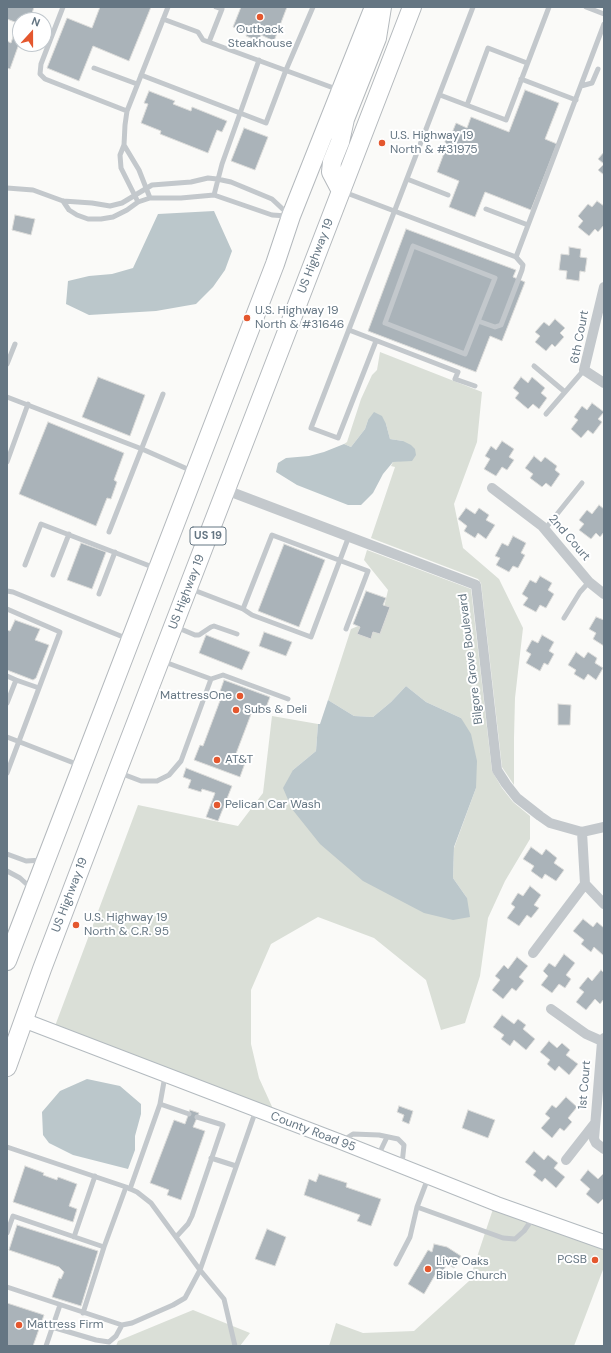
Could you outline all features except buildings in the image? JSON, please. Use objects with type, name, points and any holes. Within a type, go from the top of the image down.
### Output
[{"type":"highway","name":"US 19","points":[[7,961],[275,264],[291,216],[342,91],[374,7]]},
{"type":"highway","points":[[342,191],[331,172],[332,162],[340,142],[345,119],[377,38],[382,7]]},
{"type":"highway","name":"US Highway 19","points":[[7,1067],[117,772],[412,7]]},
{"type":"street","name":"6th Court","points":[[604,288],[584,370],[604,384]]},
{"type":"street","name":"2nd Court","points":[[492,488],[546,529],[589,582],[604,594]]},
{"type":"street","name":"Bilgore Grove Boulevard","points":[[226,490],[476,585],[497,770],[518,798],[550,823],[582,832],[604,827]]},
{"type":"street","points":[[582,832],[585,884],[604,904]]},
{"type":"street","points":[[533,953],[585,884]]},
{"type":"street","points":[[551,1009],[586,1034],[603,1041]]},
{"type":"street","name":"County Road 95","points":[[24,1020],[341,1142],[428,1178],[604,1242]]},
{"type":"street","name":"1st Court","points":[[603,1041],[594,1139],[596,1143],[604,1149]]},
{"type":"street","points":[[566,1160],[595,1123]]},
{"type":"lane","points":[[63,7],[41,64],[40,74],[45,79],[127,111]]},
{"type":"lane","points":[[138,202],[119,161],[124,145],[127,111],[168,7]]},
{"type":"lane","points":[[209,42],[222,9],[216,7]]},
{"type":"lane","points":[[141,75],[266,123],[286,70],[313,7]]},
{"type":"lane","points":[[376,341],[338,438],[311,428],[473,7]]},
{"type":"lane","points":[[440,95],[506,120],[549,7]]},
{"type":"lane","points":[[586,7],[604,14]]},
{"type":"lane","points":[[163,19],[198,32],[203,40],[342,91]]},
{"type":"lane","points":[[516,257],[581,86],[603,33],[604,24]]},
{"type":"lane","points":[[467,105],[488,48],[527,63]]},
{"type":"lane","points":[[214,195],[217,179],[259,60]]},
{"type":"lane","points":[[94,68],[137,84]]},
{"type":"lane","points":[[581,86],[592,83],[598,69]]},
{"type":"lane","points":[[521,79],[576,100]]},
{"type":"lane","points":[[124,145],[139,170],[150,198]]},
{"type":"lane","points":[[7,188],[33,190],[63,201],[110,206],[122,203],[146,188],[158,184],[191,182],[208,178],[231,182],[272,199],[291,216]]},
{"type":"lane","points":[[407,179],[448,195]]},
{"type":"lane","points":[[342,191],[516,257],[523,265],[522,270],[500,325],[495,327],[478,321]]},
{"type":"lane","points":[[63,201],[69,210],[77,215],[88,219],[101,220],[120,214],[138,202],[150,198],[181,198],[214,195],[272,215],[291,216]]},
{"type":"lane","points":[[486,209],[528,225]]},
{"type":"lane","points":[[413,246],[495,278],[478,321],[465,354],[385,323],[413,246]]},
{"type":"lane","points":[[349,330],[458,372],[455,379],[474,386]]},
{"type":"lane","points":[[7,364],[15,344]]},
{"type":"lane","points":[[534,366],[565,392]]},
{"type":"lane","points":[[546,414],[584,370]]},
{"type":"lane","points":[[109,532],[163,394]]},
{"type":"lane","points":[[7,397],[142,449],[195,472]]},
{"type":"lane","points":[[7,462],[28,404]]},
{"type":"lane","points":[[546,529],[582,483]]},
{"type":"lane","points":[[25,565],[41,524],[158,569]]},
{"type":"lane","points":[[53,575],[69,534]]},
{"type":"lane","points":[[243,609],[272,535],[368,571],[346,630]]},
{"type":"lane","points":[[188,588],[243,609],[252,615],[311,637],[349,536]]},
{"type":"lane","points":[[99,594],[115,552]]},
{"type":"lane","points":[[564,618],[580,592],[589,582]]},
{"type":"lane","points":[[7,592],[13,592],[131,640]]},
{"type":"lane","points":[[7,609],[60,632],[7,773]]},
{"type":"lane","points":[[174,626],[194,635],[199,635],[214,626],[237,634]]},
{"type":"lane","points":[[160,660],[211,679],[223,676],[288,699]]},
{"type":"lane","points":[[7,676],[39,688]]},
{"type":"lane","points":[[117,772],[141,781],[157,781],[169,775],[181,761],[211,679]]},
{"type":"lane","points":[[7,703],[16,680]]},
{"type":"lane","points":[[7,736],[82,766]]},
{"type":"lane","points":[[7,854],[26,861],[46,860]]},
{"type":"lane","points":[[7,871],[20,878],[33,891]]},
{"type":"lane","points":[[83,1313],[104,1247],[160,1104],[165,1075]]},
{"type":"lane","points":[[160,1104],[189,1114]]},
{"type":"lane","points":[[7,1287],[122,1325],[132,1323],[173,1305],[185,1298],[200,1270],[256,1110]]},
{"type":"lane","points":[[176,1237],[188,1224],[192,1216],[223,1125],[197,1117]]},
{"type":"lane","points":[[341,1142],[353,1134],[387,1137],[398,1140],[404,1145],[402,1168]]},
{"type":"lane","points":[[377,1157],[387,1137]]},
{"type":"lane","points":[[7,1146],[128,1188],[137,1192],[151,1203],[200,1270],[224,1299],[235,1346]]},
{"type":"lane","points":[[212,1158],[236,1166]]},
{"type":"lane","points":[[74,1237],[95,1176]]},
{"type":"lane","points":[[396,1264],[410,1237],[428,1178]]},
{"type":"lane","points":[[418,1207],[503,1238],[515,1239],[524,1231],[533,1217]]},
{"type":"lane","points":[[7,1233],[13,1216],[104,1247]]},
{"type":"lane","points":[[46,1346],[60,1305]]},
{"type":"lane","points":[[52,1327],[96,1340],[109,1342],[116,1336],[122,1325]]},
{"type":"shaded area","points":[[214,211],[232,251],[225,270],[213,287],[196,304],[156,311],[89,315],[66,304],[68,281],[89,276],[112,274],[133,268],[158,214]]},
{"type":"shaded area","points":[[380,352],[482,392],[477,442],[454,504],[463,548],[499,579],[523,628],[515,698],[514,785],[502,767],[481,583],[478,579],[371,538],[395,467],[391,466],[393,462],[400,461],[403,441],[390,439],[386,424],[368,420],[365,429],[351,447],[344,444],[347,442],[361,399],[372,375],[377,370]]},
{"type":"shaded area","points":[[374,412],[382,416],[390,439],[403,441],[411,445],[415,449],[416,455],[412,461],[393,462],[383,474],[373,493],[361,505],[348,505],[297,485],[276,472],[278,463],[286,458],[309,456],[344,444],[351,447],[365,429],[368,420]]},
{"type":"shaded area","points":[[367,550],[471,589],[492,771],[502,788],[513,802],[530,816],[530,839],[505,881],[488,918],[480,976],[465,1023],[441,1030],[426,980],[374,938],[318,917],[271,944],[251,990],[251,1044],[259,1078],[274,1111],[55,1026],[138,805],[238,826],[263,793],[272,716],[318,724],[316,751],[293,770],[467,898],[453,878],[454,848],[476,788],[461,718],[426,702],[406,686],[391,702],[373,717],[354,716],[328,700],[351,629],[382,616],[388,590],[364,560]]},
{"type":"shaded area","points":[[406,686],[426,702],[461,718],[471,734],[477,761],[476,788],[454,847],[453,878],[467,898],[470,917],[453,920],[424,913],[363,881],[320,844],[292,809],[283,788],[293,770],[316,751],[318,724],[320,724],[328,700],[354,716],[373,717],[391,702]]},
{"type":"shaded area","points":[[87,1079],[120,1086],[141,1104],[141,1114],[135,1136],[135,1150],[128,1169],[73,1155],[49,1143],[43,1135],[42,1112],[60,1091]]},
{"type":"shaded area","points":[[493,1209],[604,1248],[604,1267],[574,1346],[329,1346],[336,1323],[363,1333],[414,1331],[469,1281]]},
{"type":"shaded area","points":[[193,1310],[250,1333],[240,1346],[116,1346],[118,1341]]},
{"type":"place","name":"Outback Steakhouse","points":[[260,17]]},
{"type":"place","name":"U.S. Highway 19 North & #31975","points":[[382,143]]},
{"type":"place","name":"U.S. Highway 19 North & #31646","points":[[247,318]]},
{"type":"place","name":"MattressOne","points":[[240,696]]},
{"type":"place","name":"Subs & Deli","points":[[236,710]]},
{"type":"place","name":"AT&T","points":[[217,760]]},
{"type":"place","name":"Pelican Car Wash","points":[[217,805]]},
{"type":"place","name":"U.S. Highway 19 North & C.R. 95","points":[[76,925]]},
{"type":"place","name":"PCSB","points":[[595,1260]]},
{"type":"place","name":"Live Oaks Bible Church","points":[[428,1269]]},
{"type":"place","name":"Mattress Firm","points":[[19,1325]]}]
